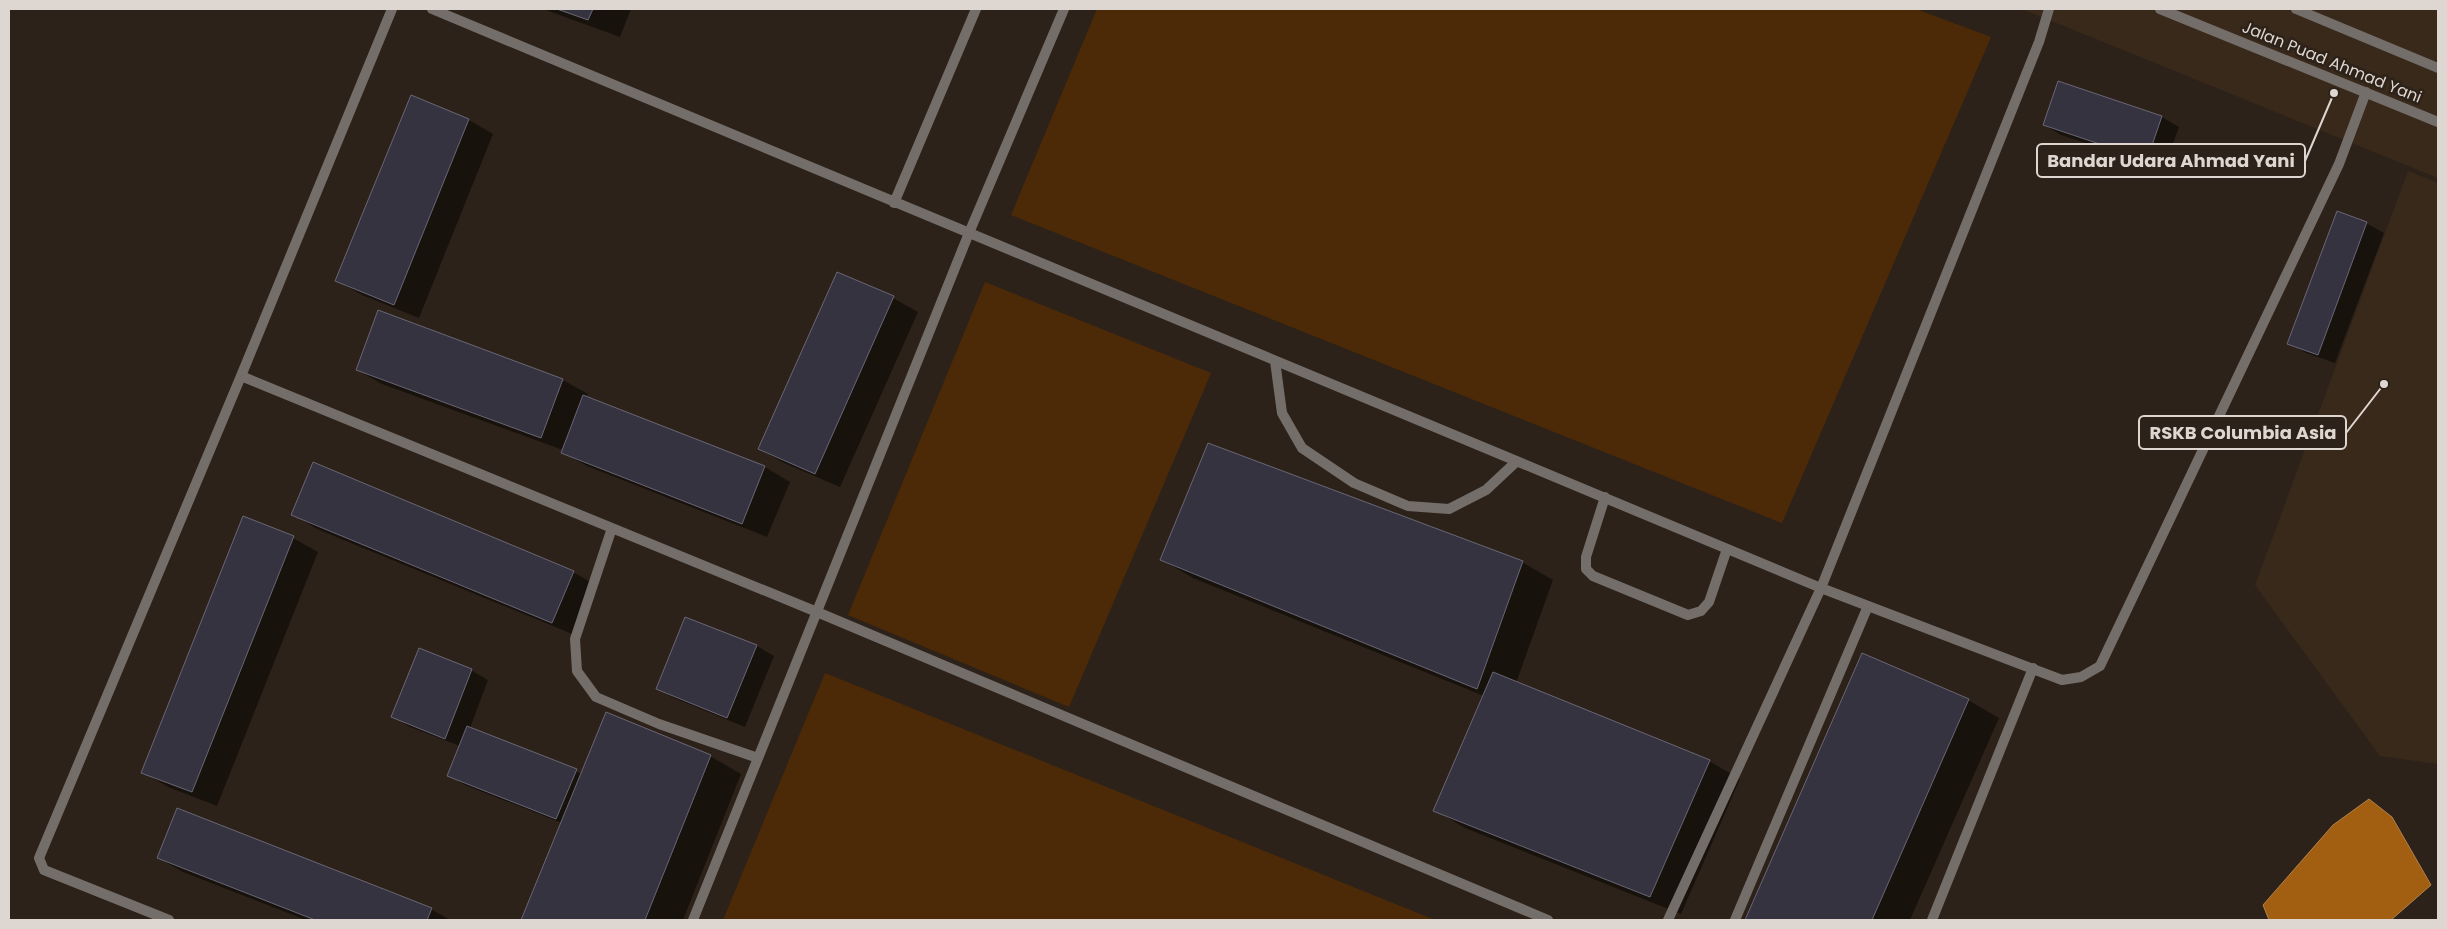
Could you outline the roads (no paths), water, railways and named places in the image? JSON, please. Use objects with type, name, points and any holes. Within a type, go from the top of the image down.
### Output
[{"type":"lane","points":[[169,920],[44,870],[39,858],[392,9]]},
{"type":"lane","points":[[432,9],[1821,588],[2062,680],[2081,678],[2100,666],[2339,164],[2366,92]]},
{"type":"lane","points":[[894,203],[976,9]]},
{"type":"lane","points":[[692,920],[969,233],[1064,9]]},
{"type":"lane","points":[[1668,920],[1821,588],[2035,52],[2049,9]]},
{"type":"lane","name":"Jalan Puad Ahmad Yani","points":[[2160,9],[2438,122]]},
{"type":"lane","points":[[2296,9],[2438,68]]},
{"type":"lane","points":[[1275,360],[1282,413],[1302,448],[1354,483],[1408,506],[1449,509],[1486,490],[1517,461]]},
{"type":"lane","points":[[241,376],[817,612],[1548,920]]},
{"type":"lane","points":[[1605,497],[1586,557],[1586,569],[1593,576],[1688,615],[1701,611],[1709,602],[1727,549]]},
{"type":"lane","points":[[612,528],[575,639],[577,671],[596,697],[659,724],[758,758]]},
{"type":"lane","points":[[1735,920],[1868,606]]},
{"type":"lane","points":[[1932,920],[2033,668]]},
{"type":"place","name":"Bandar Udara Ahmad Yani","points":[[2334,93]]},
{"type":"place","name":"RSKB Columbia Asia","points":[[2384,384]]}]
